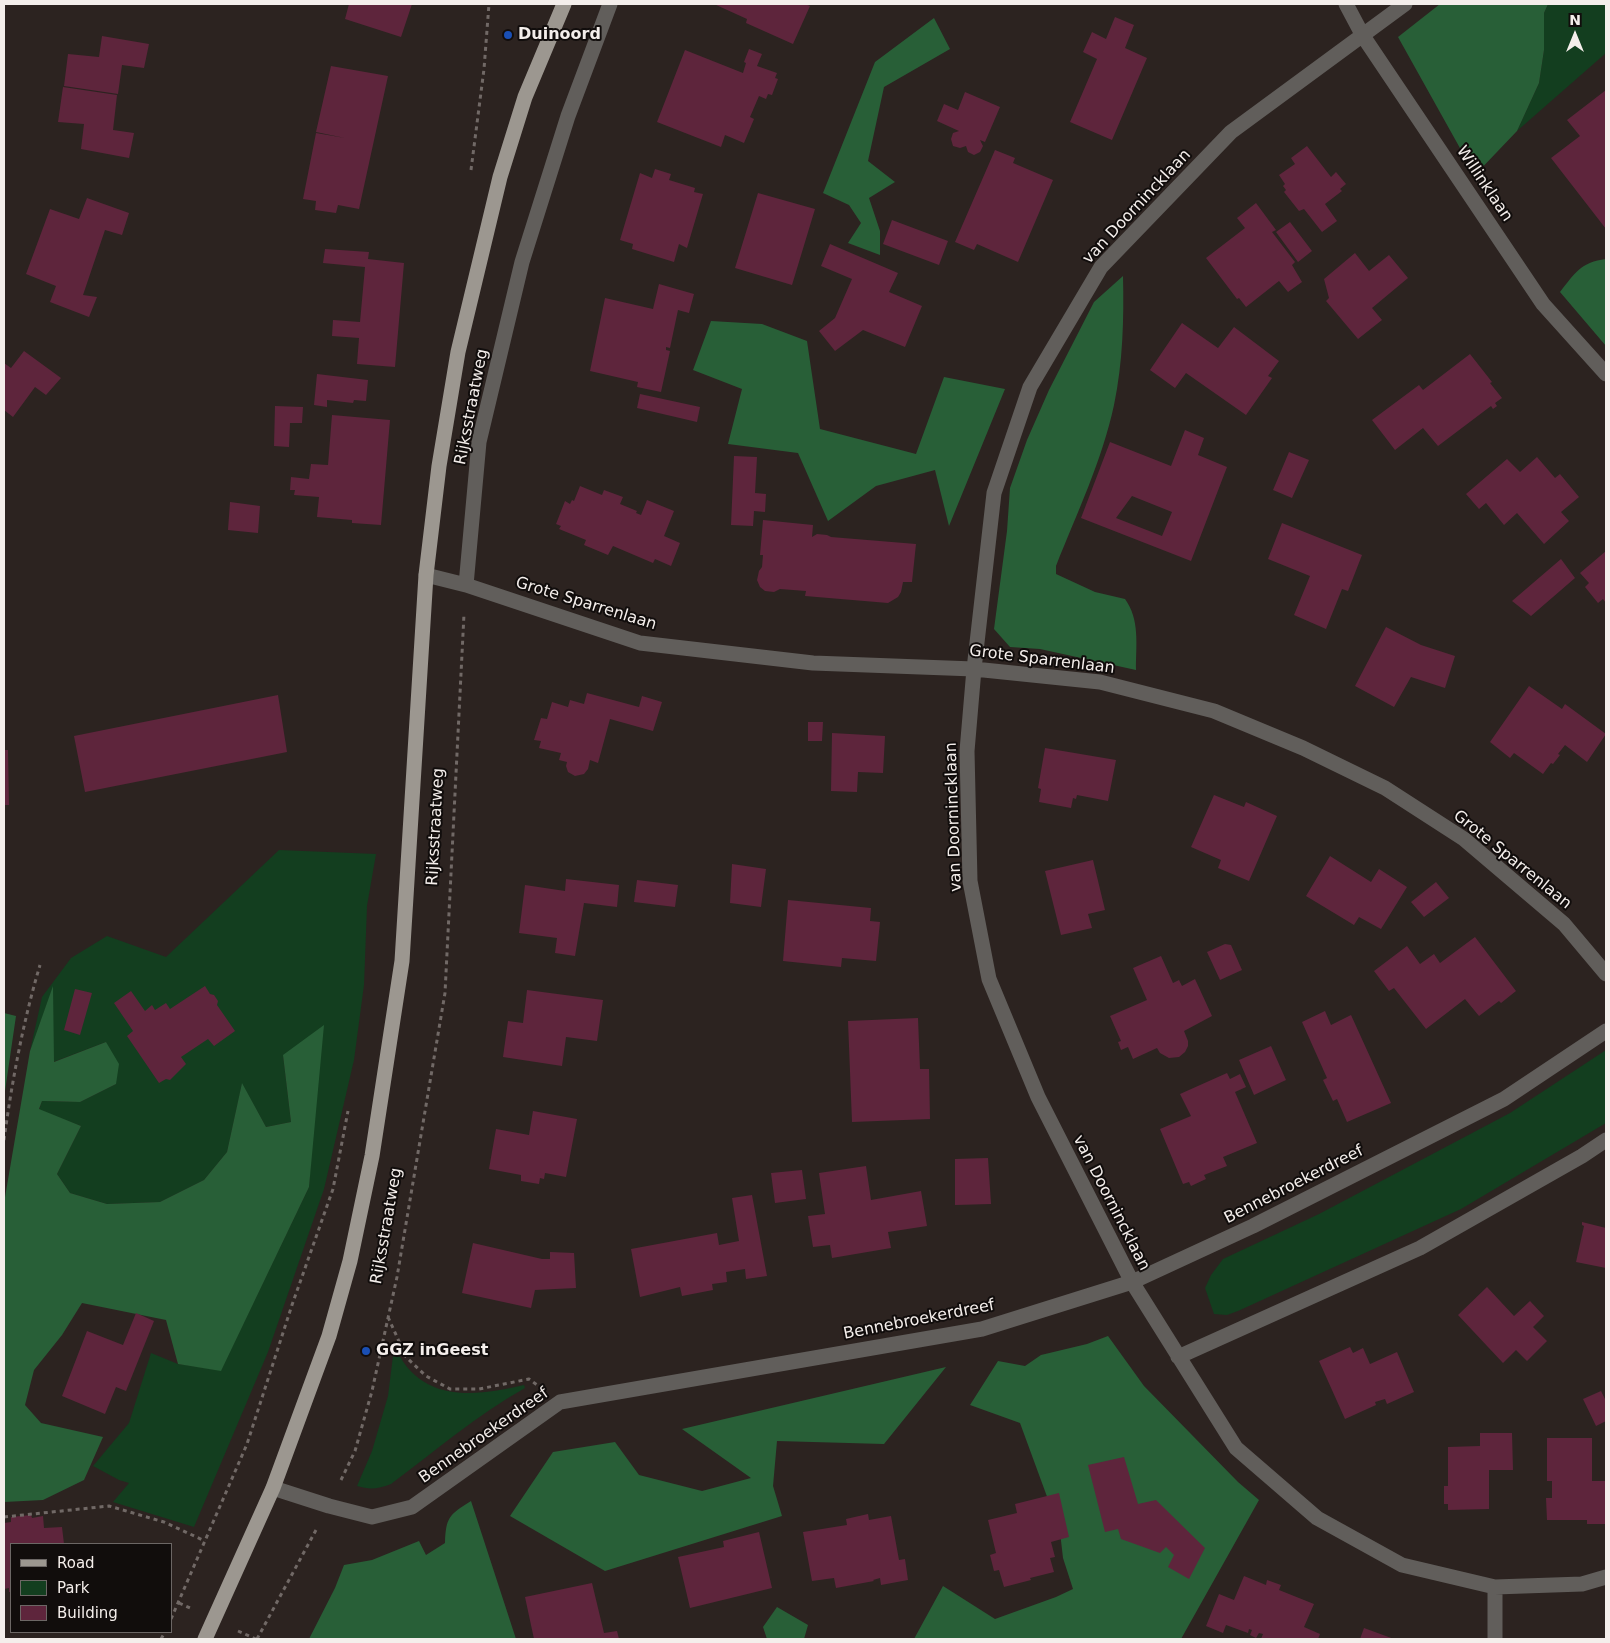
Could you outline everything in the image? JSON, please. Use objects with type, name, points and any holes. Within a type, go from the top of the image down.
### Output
[{"type":"main road","name":"Rijksstraatweg","points":[[205,1639],[273,1488],[329,1336],[350,1261],[372,1156],[402,961],[426,575],[438,466],[458,352],[500,177],[525,97],[564,4]]},
{"type":"street","name":"Rijksstraatweg","points":[[466,585],[479,442],[522,262],[568,116],[610,4]]},
{"type":"street","name":"Willinklaan","points":[[1346,4],[1363,36],[1543,304],[1606,374]]},
{"type":"street","name":"van Doornincklaan","points":[[1405,4],[1231,132],[1101,267],[1030,387],[994,493],[974,669],[967,751],[970,881],[989,979],[1038,1097],[1132,1282],[1236,1448],[1317,1518],[1402,1565],[1495,1587],[1582,1584],[1606,1577]]},
{"type":"street","name":"Grote Sparrenlaan","points":[[426,575],[466,585],[640,643],[813,663],[974,669],[1100,682],[1214,711],[1311,752],[1386,788],[1464,839],[1564,924],[1606,974]]},
{"type":"street","name":"Bennebroekerdreef","points":[[273,1488],[329,1506],[372,1517],[412,1507],[560,1402],[982,1329],[1132,1282],[1253,1226],[1504,1099],[1606,1031]]},
{"type":"street","points":[[1178,1357],[1420,1248],[1582,1156],[1606,1140]]},
{"type":"street","points":[[1495,1587],[1495,1639]]},
{"type":"path","points":[[471,171],[484,69],[489,4]]},
{"type":"path","name":"Rijksstraatweg","points":[[257,1639],[329,1506],[355,1451],[372,1390],[398,1267],[445,993],[466,585]]},
{"type":"path","points":[[4,1140],[11,1089],[40,965]]},
{"type":"path","points":[[172,1617],[247,1444],[292,1305],[333,1189],[349,1105]]},
{"type":"path","points":[[388,1316],[406,1357],[426,1376],[450,1389],[479,1389],[529,1379],[560,1402]]},
{"type":"path","points":[[4,1517],[109,1506],[164,1522],[205,1541]]},
{"type":"green space","points":[[1440,4],[1548,4],[1544,13],[1544,50],[1539,83],[1517,131],[1475,175],[1398,37]]},
{"type":"green space","points":[[1548,4],[1606,4],[1606,53],[1517,131],[1539,83],[1544,50],[1544,13]]},
{"type":"green space","points":[[934,18],[950,49],[884,87],[868,161],[895,182],[869,198],[880,231],[880,255],[848,243],[861,223],[849,205],[823,193],[875,62]]},
{"type":"green space","points":[[1606,259],[1606,346],[1560,292],[1584,266],[1597,260]]},
{"type":"green space","points":[[1123,276],[1122,340],[1114,405],[1096,467],[1056,566],[1056,574],[1095,592],[1125,599],[1130,607],[1135,624],[1136,670],[1040,649],[1010,647],[994,629],[1007,531],[1010,488],[1027,440],[1049,390],[1094,302]]},
{"type":"green space","points":[[711,321],[762,324],[807,341],[820,429],[916,454],[944,377],[1005,389],[949,526],[935,470],[876,486],[828,521],[798,453],[728,444],[742,389],[693,370]]},
{"type":"green space","points":[[279,850],[376,854],[367,906],[364,985],[354,1060],[324,1189],[268,1352],[194,1527],[113,1502],[129,1483],[119,1480],[93,1466],[129,1423],[151,1353],[178,1364],[221,1370],[309,1187],[312,1142],[283,1055],[291,1122],[266,1127],[242,1084],[227,1152],[204,1180],[160,1202],[107,1204],[70,1193],[57,1174],[81,1126],[39,1110],[42,1101],[80,1102],[116,1084],[106,1042],[53,1062],[53,988],[30,1051],[42,997],[71,958],[107,936],[166,957]]},
{"type":"green space","points":[[53,986],[54,1062],[106,1042],[119,1064],[116,1084],[80,1102],[42,1101],[39,1109],[81,1126],[57,1174],[70,1193],[107,1204],[160,1202],[204,1180],[227,1152],[242,1083],[266,1127],[291,1122],[283,1055],[324,1025],[309,1187],[221,1371],[178,1364],[166,1320],[82,1303],[62,1335],[34,1370],[25,1405],[41,1423],[103,1437],[84,1480],[43,1500],[4,1502],[4,1203],[30,1051]]},
{"type":"green space","points":[[4,1013],[16,1016],[4,1098]]},
{"type":"green space","points":[[1606,1050],[1606,1123],[1461,1209],[1238,1311],[1227,1315],[1214,1314],[1205,1288],[1211,1275],[1223,1259],[1319,1214],[1510,1113]]},
{"type":"green space","points":[[1108,1336],[1144,1386],[1238,1482],[1259,1500],[1181,1639],[914,1639],[943,1586],[995,1619],[1073,1589],[1063,1558],[1060,1532],[1020,1423],[970,1405],[998,1361],[1025,1366],[1041,1355],[1087,1344]]},
{"type":"green space","points":[[394,1348],[407,1367],[419,1378],[432,1386],[447,1391],[478,1393],[524,1385],[525,1388],[473,1422],[391,1484],[374,1488],[357,1486],[372,1451],[388,1396]]},
{"type":"green space","points":[[946,1367],[884,1444],[777,1441],[773,1486],[782,1516],[605,1571],[510,1516],[553,1452],[615,1442],[639,1475],[702,1491],[751,1478],[682,1429]]},
{"type":"green space","points":[[471,1501],[516,1639],[309,1639],[335,1588],[344,1565],[372,1560],[419,1541],[426,1555],[445,1543],[446,1527],[450,1518]]},
{"type":"green space","points":[[777,1607],[808,1625],[804,1639],[767,1639],[763,1627]]},
{"type":"building","points":[[349,4],[412,4],[401,37],[345,19]]},
{"type":"building","points":[[714,4],[805,4],[810,6],[793,44],[746,23],[747,19]]},
{"type":"building","points":[[1115,17],[1134,25],[1125,48],[1147,58],[1112,140],[1070,122],[1097,59],[1083,52],[1092,32],[1106,39]]},
{"type":"building","points":[[102,36],[149,44],[144,68],[122,65],[118,94],[64,86],[68,54],[99,57]]},
{"type":"building","points":[[749,49],[762,54],[757,66],[777,73],[775,78],[778,79],[772,95],[768,94],[766,99],[759,96],[750,117],[754,119],[744,143],[725,135],[721,147],[657,122],[685,50],[743,73],[746,63],[744,62]]},
{"type":"building","points":[[331,66],[388,76],[359,209],[338,205],[336,213],[315,210],[316,201],[303,199],[316,133],[345,138],[316,132]]},
{"type":"building","points":[[63,87],[117,95],[113,130],[134,133],[129,158],[81,149],[84,124],[58,122]]},
{"type":"building","points":[[1606,90],[1606,229],[1551,158],[1580,136],[1567,120]]},
{"type":"building","points":[[965,92],[1000,107],[985,142],[980,140],[983,146],[980,152],[974,155],[968,152],[966,146],[960,148],[953,146],[951,139],[953,133],[959,131],[937,121],[944,104],[958,110]]},
{"type":"building","points":[[1307,146],[1331,177],[1336,172],[1346,184],[1340,189],[1342,191],[1325,204],[1337,221],[1322,232],[1304,209],[1299,211],[1284,192],[1286,190],[1283,186],[1285,184],[1279,175],[1295,164],[1291,158]]},
{"type":"building","points":[[995,150],[1015,158],[1013,163],[1053,180],[1018,262],[977,244],[974,250],[955,242]]},
{"type":"building","points":[[655,169],[671,174],[669,180],[695,188],[694,192],[703,194],[687,248],[679,244],[674,262],[632,249],[633,244],[620,240],[640,173],[652,178]]},
{"type":"building","points":[[758,193],[815,209],[792,285],[735,268]]},
{"type":"building","points":[[87,198],[129,213],[122,235],[105,230],[83,295],[97,297],[89,317],[50,302],[56,286],[26,274],[50,209],[79,219]]},
{"type":"building","points":[[1256,203],[1276,230],[1272,232],[1295,262],[1292,265],[1302,282],[1288,292],[1279,281],[1246,307],[1239,298],[1237,299],[1206,258],[1245,228],[1237,218]]},
{"type":"building","points":[[892,220],[948,241],[939,265],[883,244]]},
{"type":"building","points":[[1290,222],[1312,251],[1298,262],[1276,232]]},
{"type":"building","points":[[830,244],[898,273],[889,292],[922,306],[905,347],[863,330],[835,351],[819,331],[835,318],[852,279],[821,266]]},
{"type":"building","points":[[325,249],[369,252],[368,259],[404,263],[395,367],[357,364],[359,338],[332,336],[333,320],[360,322],[365,267],[323,263]]},
{"type":"building","points":[[1355,253],[1369,271],[1389,255],[1408,278],[1372,308],[1382,320],[1358,339],[1326,301],[1329,298],[1324,279]]},
{"type":"building","points":[[659,284],[694,294],[689,313],[678,310],[670,348],[666,347],[666,350],[670,351],[661,392],[637,387],[638,382],[590,371],[605,298],[653,309]]},
{"type":"building","points":[[1182,323],[1218,348],[1234,327],[1279,361],[1268,376],[1272,378],[1246,415],[1186,373],[1175,388],[1150,370]]},
{"type":"building","points":[[24,351],[61,378],[46,395],[35,387],[13,417],[4,410],[4,363],[11,368]]},
{"type":"building","points":[[1470,354],[1502,398],[1495,403],[1497,406],[1493,409],[1491,406],[1438,446],[1423,428],[1395,450],[1372,420],[1419,385],[1423,390]]},
{"type":"building","points":[[317,374],[368,380],[366,401],[354,400],[353,403],[327,400],[327,407],[314,405]]},
{"type":"building","points":[[640,394],[700,407],[697,422],[637,408]]},
{"type":"building","points":[[275,406],[303,407],[302,423],[290,423],[289,447],[274,446]]},
{"type":"building","points":[[332,415],[390,420],[381,525],[352,523],[352,520],[317,517],[319,497],[294,495],[295,490],[290,490],[291,477],[309,479],[311,464],[328,465]]},
{"type":"building","points":[[1185,430],[1204,438],[1198,455],[1227,467],[1191,561],[1081,518],[1110,442],[1171,466]],"holes":[[[1132,496],[1172,512],[1162,536],[1116,518]]]},
{"type":"building","points":[[1289,452],[1309,460],[1292,498],[1273,490]]},
{"type":"building","points":[[734,456],[757,457],[755,493],[766,494],[765,512],[754,511],[753,526],[731,525]]},
{"type":"building","points":[[1537,457],[1555,478],[1560,474],[1579,497],[1561,512],[1569,521],[1544,544],[1517,513],[1504,525],[1486,503],[1479,509],[1466,494],[1507,459],[1520,472]]},
{"type":"building","points":[[580,486],[602,495],[604,490],[623,497],[620,504],[637,511],[636,513],[641,515],[647,500],[674,511],[664,536],[680,543],[671,566],[655,559],[653,563],[613,546],[608,555],[584,545],[586,540],[559,529],[561,526],[556,524],[565,501],[570,504],[572,500],[574,501]]},
{"type":"building","points":[[230,502],[260,506],[258,533],[228,530]]},
{"type":"building","points":[[763,520],[813,525],[812,537],[817,534],[831,537],[916,544],[912,582],[903,582],[898,597],[888,603],[805,596],[806,591],[780,589],[774,592],[765,591],[760,587],[757,580],[762,567],[763,555],[760,555]]},
{"type":"building","points":[[1282,523],[1362,555],[1348,591],[1342,589],[1326,629],[1294,615],[1310,576],[1268,559]]},
{"type":"building","points":[[1606,551],[1606,603],[1603,599],[1598,603],[1585,587],[1589,583],[1580,573]]},
{"type":"building","points":[[1561,559],[1575,578],[1531,616],[1512,601]]},
{"type":"building","points":[[1386,627],[1421,645],[1455,656],[1445,688],[1411,677],[1394,707],[1355,686]]},
{"type":"building","points":[[1529,686],[1562,709],[1565,704],[1606,734],[1587,762],[1565,745],[1558,754],[1560,755],[1543,774],[1514,753],[1510,758],[1490,742]]},
{"type":"building","points":[[587,693],[639,707],[642,696],[662,702],[653,731],[610,719],[598,763],[590,760],[588,769],[584,774],[575,776],[568,772],[567,762],[559,760],[561,753],[539,748],[541,741],[534,740],[541,718],[547,719],[552,702],[568,707],[570,700],[584,704]]},
{"type":"building","points":[[278,695],[287,752],[85,792],[74,736]]},
{"type":"building","points":[[808,722],[823,722],[822,741],[808,741]]},
{"type":"building","points":[[832,733],[885,736],[883,773],[858,772],[857,792],[831,791]]},
{"type":"building","points":[[1045,748],[1116,760],[1108,801],[1077,795],[1076,799],[1073,798],[1071,808],[1039,802],[1041,789],[1038,788]]},
{"type":"building","points":[[4,750],[8,750],[9,805],[4,805]]},
{"type":"building","points":[[1214,795],[1244,807],[1246,802],[1277,816],[1249,881],[1218,868],[1221,860],[1191,847]]},
{"type":"building","points":[[1330,856],[1371,882],[1379,869],[1407,887],[1381,929],[1359,917],[1354,925],[1306,896]]},
{"type":"building","points":[[1093,860],[1105,910],[1088,914],[1092,928],[1061,935],[1045,871]]},
{"type":"building","points":[[732,864],[766,869],[761,907],[730,903]]},
{"type":"building","points":[[566,879],[619,885],[617,907],[584,903],[575,956],[555,953],[557,938],[519,933],[525,885],[565,891]]},
{"type":"building","points":[[637,880],[678,885],[675,907],[634,902]]},
{"type":"building","points":[[1436,882],[1449,898],[1424,917],[1411,902]]},
{"type":"building","points":[[788,900],[871,908],[870,921],[880,922],[876,961],[842,958],[841,967],[783,961]]},
{"type":"building","points":[[1475,937],[1516,991],[1501,1003],[1499,1001],[1479,1016],[1465,999],[1426,1029],[1394,988],[1389,991],[1374,971],[1407,946],[1420,964],[1434,954],[1440,963]]},
{"type":"building","points":[[1225,944],[1231,945],[1242,970],[1220,980],[1207,952]]},
{"type":"building","points":[[1161,956],[1173,983],[1179,980],[1182,986],[1195,979],[1212,1016],[1184,1031],[1188,1046],[1179,1057],[1169,1058],[1160,1053],[1157,1048],[1133,1059],[1128,1047],[1121,1050],[1118,1042],[1121,1041],[1110,1016],[1147,1000],[1133,968]]},
{"type":"building","points":[[205,986],[218,1001],[217,1005],[235,1031],[214,1046],[208,1039],[181,1057],[186,1064],[170,1080],[166,1079],[159,1083],[127,1036],[133,1031],[114,1003],[131,991],[145,1011],[152,1005],[155,1010],[166,1003],[170,1009]]},
{"type":"building","points":[[75,989],[92,993],[80,1035],[64,1030]]},
{"type":"building","points":[[527,990],[603,1000],[597,1041],[566,1037],[562,1066],[503,1057],[508,1021],[523,1023]]},
{"type":"building","points":[[1325,1011],[1331,1025],[1351,1015],[1391,1103],[1347,1122],[1337,1099],[1333,1101],[1323,1080],[1327,1078],[1302,1022]]},
{"type":"building","points":[[918,1018],[920,1069],[929,1069],[930,1119],[852,1122],[848,1021]]},
{"type":"building","points":[[1271,1046],[1286,1080],[1254,1095],[1239,1060]]},
{"type":"building","points":[[1227,1073],[1230,1079],[1240,1074],[1246,1087],[1235,1092],[1257,1143],[1223,1157],[1227,1166],[1204,1175],[1206,1179],[1191,1186],[1189,1182],[1183,1184],[1160,1129],[1191,1116],[1180,1094]]},
{"type":"building","points":[[533,1111],[577,1119],[566,1177],[545,1173],[544,1179],[540,1178],[539,1184],[521,1181],[521,1175],[489,1169],[496,1129],[529,1135]]},
{"type":"building","points":[[988,1158],[991,1204],[955,1205],[955,1159]]},
{"type":"building","points":[[866,1166],[871,1200],[921,1191],[927,1226],[888,1232],[891,1248],[832,1258],[830,1245],[813,1247],[808,1216],[825,1214],[819,1173]]},
{"type":"building","points":[[802,1170],[806,1199],[775,1203],[771,1173]]},
{"type":"building","points":[[752,1195],[767,1276],[746,1279],[745,1269],[726,1272],[727,1282],[712,1284],[713,1290],[682,1296],[680,1287],[640,1297],[631,1249],[717,1233],[719,1245],[739,1241],[732,1198]]},
{"type":"building","points":[[1582,1222],[1606,1228],[1606,1268],[1576,1262],[1584,1226]]},
{"type":"building","points":[[473,1243],[542,1259],[550,1259],[550,1252],[574,1253],[576,1288],[535,1290],[531,1308],[462,1293]]},
{"type":"building","points":[[1487,1287],[1514,1316],[1530,1301],[1544,1316],[1533,1327],[1547,1341],[1527,1361],[1516,1350],[1503,1363],[1458,1315]]},
{"type":"building","points":[[136,1313],[154,1321],[126,1391],[116,1387],[105,1414],[62,1396],[87,1331],[123,1345]]},
{"type":"building","points":[[1350,1347],[1353,1353],[1363,1348],[1370,1364],[1397,1352],[1414,1392],[1387,1404],[1385,1399],[1375,1402],[1376,1405],[1345,1419],[1319,1361]]},
{"type":"building","points":[[1601,1391],[1606,1401],[1606,1421],[1596,1426],[1583,1399]]},
{"type":"building","points":[[1480,1433],[1512,1433],[1513,1470],[1489,1470],[1489,1509],[1448,1510],[1448,1504],[1444,1504],[1444,1486],[1448,1486],[1448,1447],[1480,1446]]},
{"type":"building","points":[[1547,1438],[1592,1438],[1592,1481],[1606,1481],[1606,1524],[1587,1524],[1587,1520],[1547,1520],[1546,1498],[1552,1498],[1552,1481],[1547,1481]]},
{"type":"building","points":[[1124,1457],[1138,1504],[1156,1500],[1205,1548],[1189,1579],[1168,1567],[1174,1555],[1166,1547],[1160,1553],[1121,1539],[1118,1529],[1105,1532],[1088,1465]]},
{"type":"building","points":[[1059,1493],[1069,1537],[1051,1542],[1055,1557],[1050,1558],[1054,1572],[1004,1587],[999,1570],[994,1571],[990,1555],[996,1553],[988,1520],[1017,1513],[1015,1504]]},
{"type":"building","points":[[868,1514],[869,1520],[891,1516],[899,1560],[905,1559],[908,1580],[881,1585],[880,1578],[874,1581],[836,1588],[834,1578],[812,1581],[803,1532],[847,1525],[846,1519]]},
{"type":"building","points":[[31,1515],[32,1518],[43,1516],[44,1528],[62,1527],[64,1543],[10,1543],[9,1592],[9,1588],[4,1589],[4,1523],[11,1522],[11,1517]]},
{"type":"building","points":[[759,1532],[772,1588],[690,1608],[678,1557],[724,1547],[723,1541]]},
{"type":"building","points":[[1244,1576],[1266,1585],[1267,1580],[1281,1585],[1279,1590],[1314,1604],[1304,1627],[1320,1634],[1318,1639],[1261,1639],[1263,1634],[1259,1633],[1256,1638],[1250,1635],[1252,1630],[1249,1629],[1248,1633],[1226,1625],[1223,1633],[1206,1626],[1219,1594],[1234,1600]]},
{"type":"building","points":[[592,1583],[604,1633],[617,1631],[619,1639],[534,1639],[525,1597]]},
{"type":"building","points":[[1364,1628],[1394,1639],[1360,1639]]},
{"type":"place","name":"Duinoord","points":[[508,35]]},
{"type":"place","name":"GGZ inGeest","points":[[366,1351]]}]
